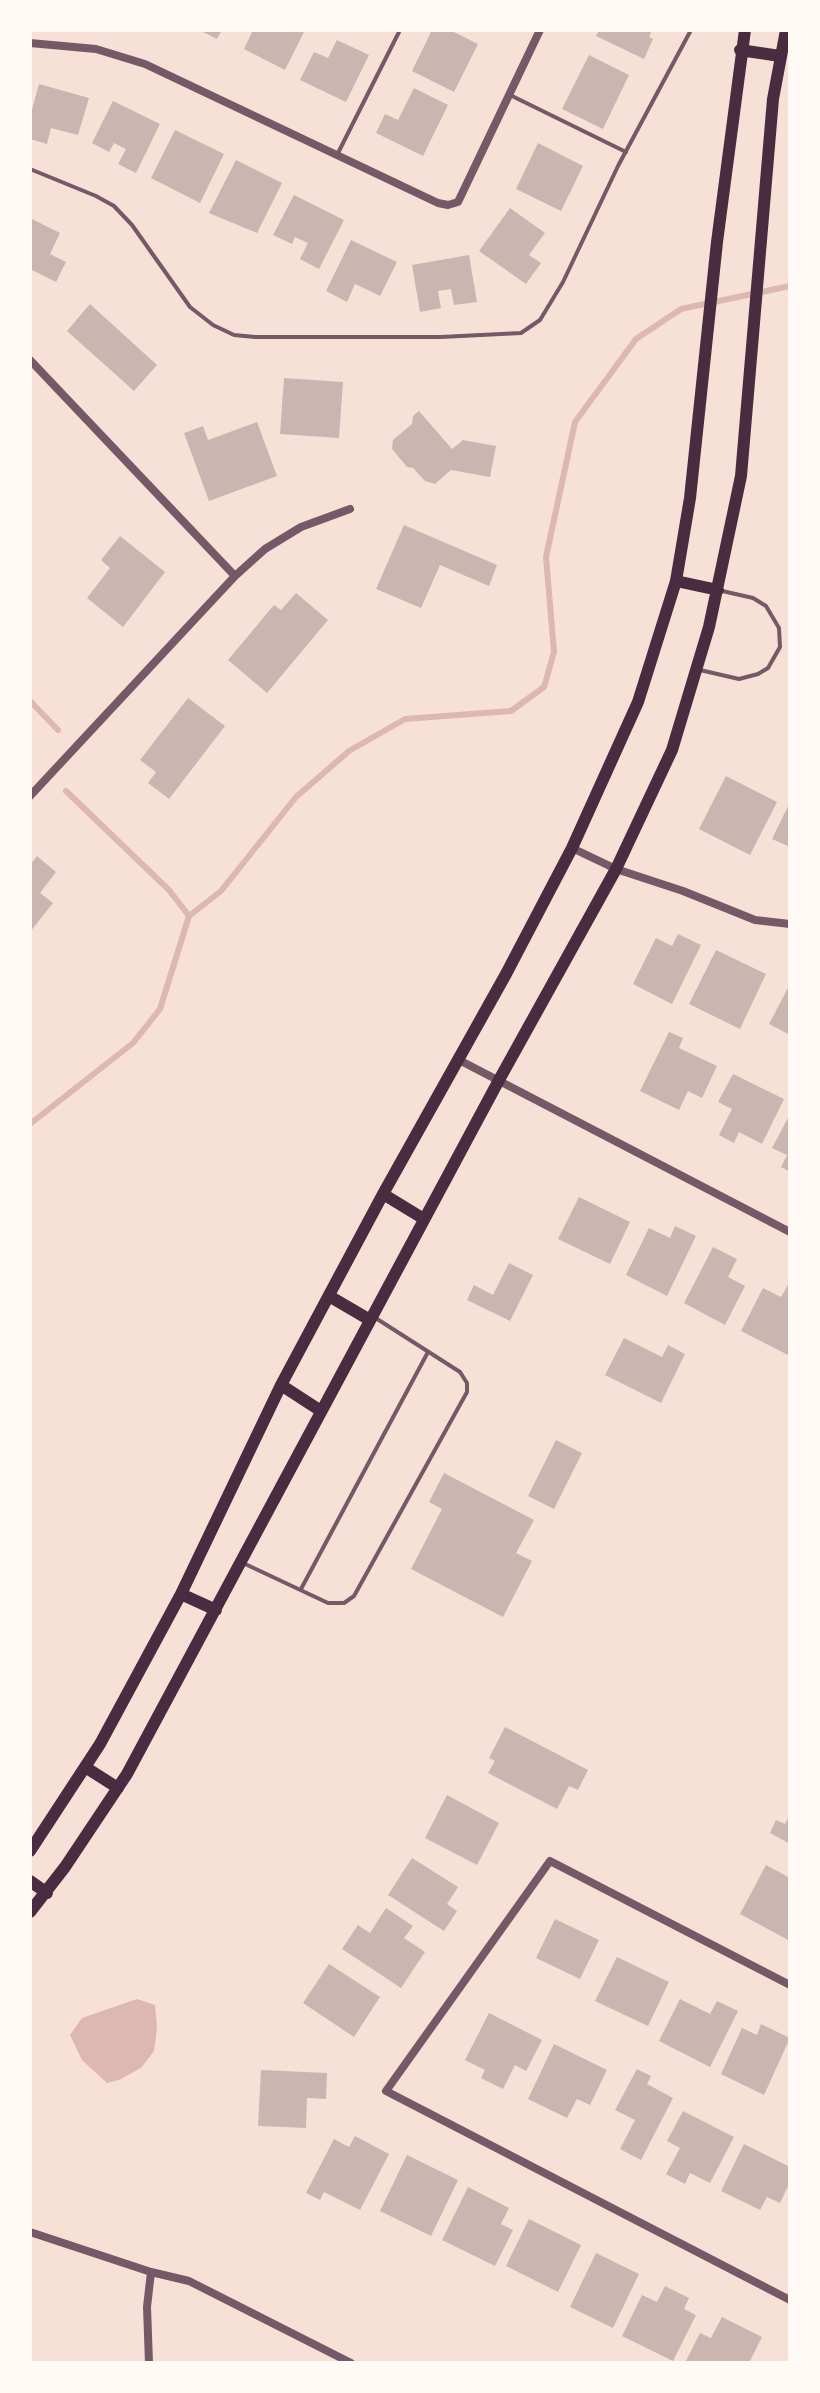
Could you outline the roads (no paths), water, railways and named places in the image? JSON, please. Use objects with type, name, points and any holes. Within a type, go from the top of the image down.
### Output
[{"type":"main road","points":[[30,1851],[85,1767],[181,1594],[281,1385],[572,848],[638,702],[676,581],[695,470],[717,242],[745,30]]},
{"type":"main road","points":[[30,1912],[47,1893],[118,1788],[616,869],[666,763],[698,669],[741,476],[763,220],[780,56],[786,30]]},
{"type":"main road","points":[[740,50],[780,56]]},
{"type":"main road","points":[[676,581],[718,590]]},
{"type":"main road","points":[[383,1194],[424,1219]]},
{"type":"main road","points":[[329,1296],[371,1318]]},
{"type":"main road","points":[[281,1385],[321,1411]]},
{"type":"main road","points":[[181,1594],[216,1610]]},
{"type":"main road","points":[[85,1767],[118,1788]]},
{"type":"main road","points":[[30,1881],[47,1893]]},
{"type":"street","points":[[30,43],[96,49],[145,64],[438,203],[448,205],[458,202],[540,30]]},
{"type":"street","points":[[30,360],[235,576]]},
{"type":"street","points":[[30,796],[235,576],[265,549],[301,527],[350,509]]},
{"type":"street","points":[[572,848],[616,869],[683,891],[755,920],[790,924]]},
{"type":"street","points":[[459,1060],[790,1232]]},
{"type":"street","points":[[790,1985],[550,1861],[386,2091],[790,2300]]},
{"type":"street","points":[[30,2232],[151,2272],[189,2281],[351,2363]]},
{"type":"street","points":[[149,2363],[147,2307],[151,2272]]},
{"type":"lane","points":[[336,155],[398,30]]},
{"type":"lane","points":[[30,169],[114,206],[132,225],[190,307],[213,325],[234,335],[492,336],[521,333],[540,320],[563,282],[626,152],[691,30]]},
{"type":"lane","points":[[508,94],[626,152]]},
{"type":"lane","points":[[698,669],[739,679],[758,674],[776,658],[780,647],[779,628],[766,606],[753,598],[718,590]]},
{"type":"lane","points":[[241,1562],[328,1603],[344,1603],[354,1596],[467,1392],[467,1383],[460,1372],[371,1318]]},
{"type":"lane","points":[[301,1589],[428,1352]]},
{"type":"waterway","points":[[30,1124],[133,1043],[160,1009],[189,916],[221,891],[296,797],[349,751],[405,719],[511,711],[544,687],[554,652],[546,557],[575,422],[636,339],[681,309],[790,286]]},
{"type":"waterway","points":[[30,701],[58,730]]},
{"type":"waterway","points":[[66,791],[169,890],[189,916]]}]
